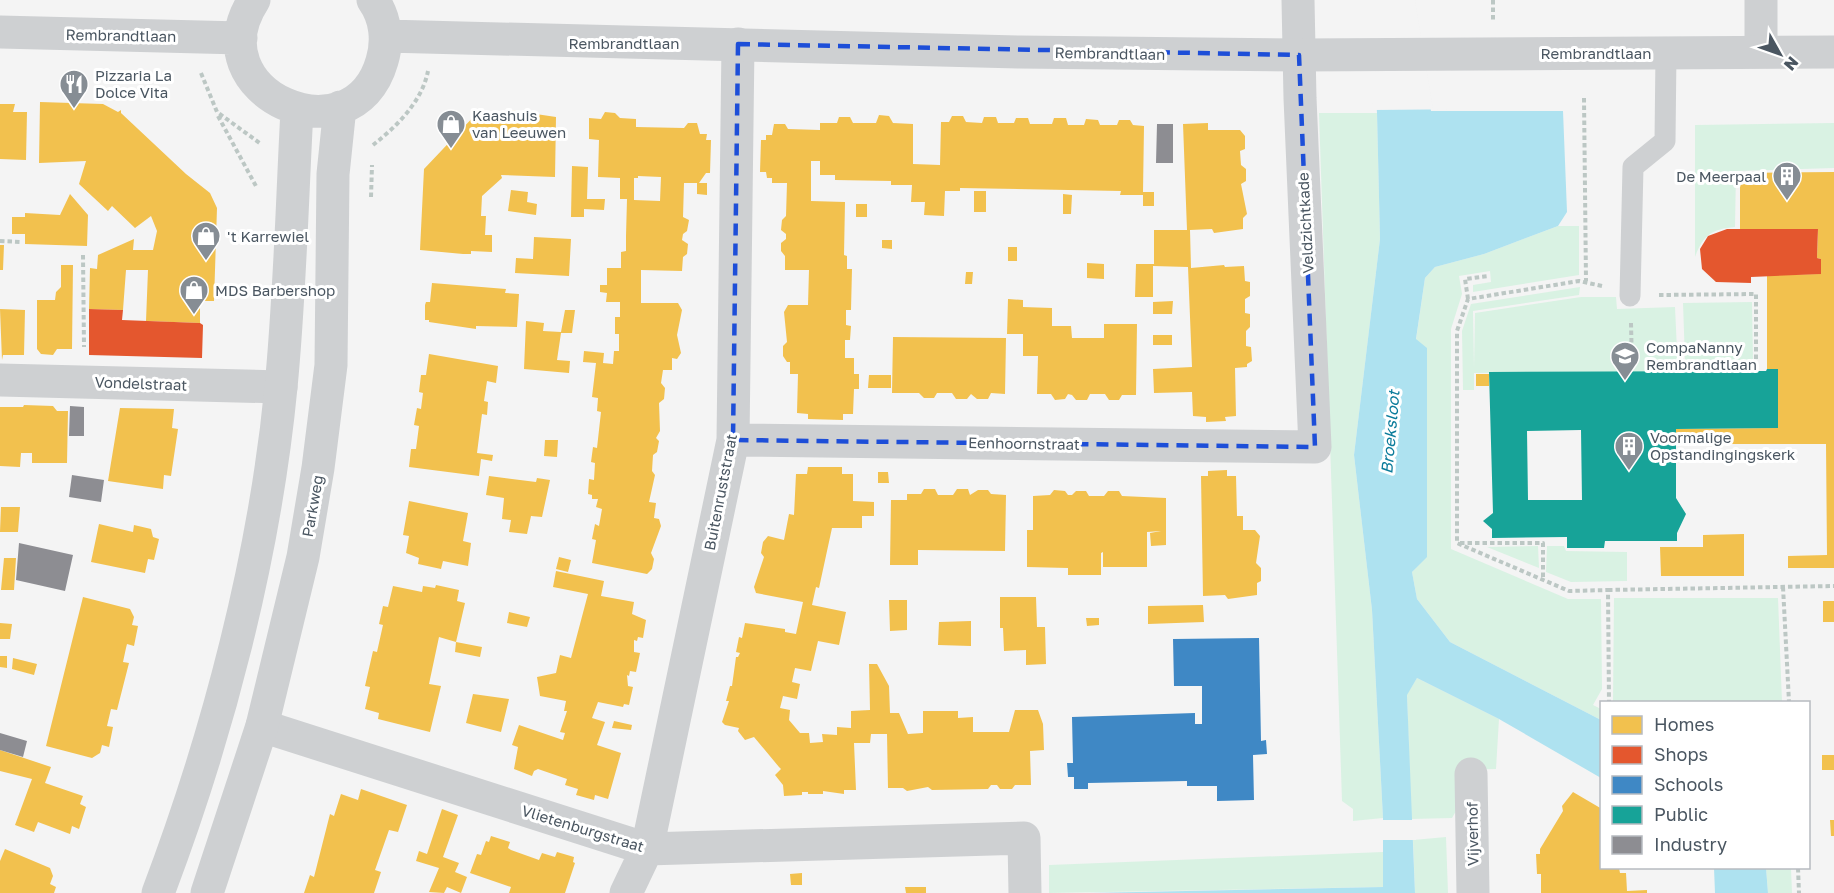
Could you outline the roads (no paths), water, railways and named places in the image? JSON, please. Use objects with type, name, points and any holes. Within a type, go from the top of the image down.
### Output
[{"type":"street","points":[[254,0],[244,23],[241,38],[243,54],[256,84],[282,105],[297,110],[319,112],[340,107],[353,100],[374,79],[385,51],[386,36],[383,19],[373,0]]},
{"type":"street","name":"Veldzichtkade","points":[[1299,0],[1299,55],[1315,447]]},
{"type":"street","points":[[1761,0],[1761,51]]},
{"type":"street","name":"Rembrandtlaan","points":[[0,32],[241,38]]},
{"type":"street","name":"Rembrandtlaan","points":[[386,36],[566,43],[738,44],[1008,52],[1299,55],[1834,52]]},
{"type":"street","name":"Buitenruststraat","points":[[626,893],[647,849],[733,440],[738,44]]},
{"type":"street","name":"Parkweg","points":[[207,893],[262,726],[303,557],[318,468],[331,365],[333,174],[340,107]]},
{"type":"street","points":[[158,893],[211,731],[254,562],[281,387],[297,110]]},
{"type":"street","name":"Vondelstraat","points":[[0,380],[281,387]]},
{"type":"street","name":"Eenhoornstraat","points":[[733,440],[1315,447]]},
{"type":"street","name":"Vlietenburgstraat","points":[[262,726],[647,849],[1024,838],[1025,893]]},
{"type":"street","name":"Vijverhof","points":[[1471,774],[1473,893]]},
{"type":"lane","points":[[1630,296],[1634,167],[1665,141],[1666,53]]},
{"type":"water","name":"Broeksloot","points":[[1369,0],[1412,0],[1431,111],[1563,111],[1567,212],[1558,226],[1484,254],[1435,267],[1425,278],[1416,339],[1427,348],[1427,557],[1412,572],[1417,599],[1450,642],[1600,719],[1600,777],[1499,719],[1417,678],[1407,695],[1415,893],[1088,893],[1383,887],[1383,818],[1372,610],[1354,455],[1380,239],[1377,113]]},
{"type":"water","points":[[1714,869],[1766,869],[1768,893],[1715,893]]},
{"type":"place","name":"Pizzaria La Dolce Vita","points":[[74,110]]},
{"type":"place","name":"Kaashuis van Leeuwen","points":[[451,150]]},
{"type":"place","name":"De Meerpaal","points":[[1787,202]]},
{"type":"place","name":"'t Karrewiel","points":[[206,262]]},
{"type":"place","name":"MDS Barbershop","points":[[194,316]]},
{"type":"place","name":"CompaNanny Rembrandtlaan","points":[[1625,382]]},
{"type":"place","name":"Voormalige Opstandingingskerk","points":[[1629,472]]}]
